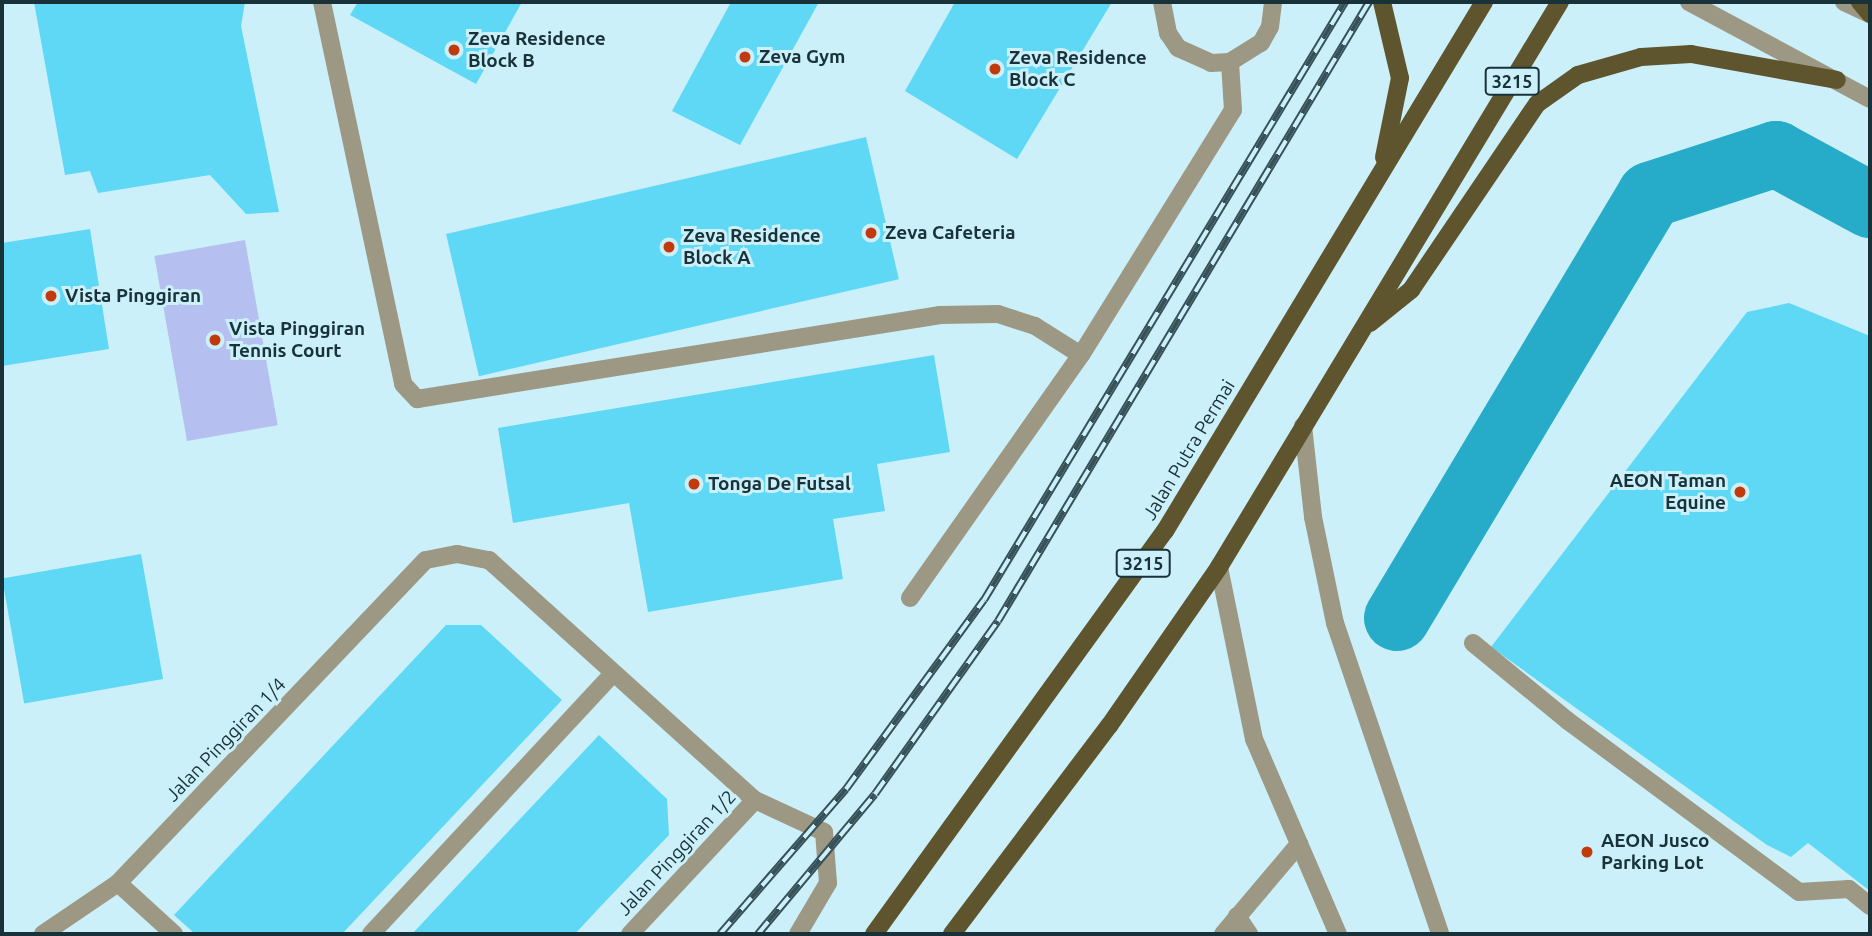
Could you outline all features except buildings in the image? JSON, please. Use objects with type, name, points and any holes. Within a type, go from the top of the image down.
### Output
[{"type":"main road","points":[[1381,170],[1400,78],[1382,2]]},
{"type":"main road","name":"Jalan Putra Permai","points":[[874,934],[897,909],[1165,531],[1484,2]]},
{"type":"main road","name":"3215","points":[[951,934],[1084,760],[1219,567],[1560,2]]},
{"type":"main road","points":[[1860,2],[1870,14]]},
{"type":"main road","points":[[1360,331],[1411,290],[1537,104],[1578,75],[1641,57],[1691,54],[1837,80]]},
{"type":"street","points":[[322,2],[403,384],[417,399],[940,315],[998,314],[1035,326],[1081,355]]},
{"type":"street","points":[[1162,2],[1168,33],[1178,48],[1193,58],[1230,62],[1261,43],[1270,27],[1273,2]]},
{"type":"street","points":[[1689,2],[1870,99]]},
{"type":"street","points":[[1844,2],[1870,14]]},
{"type":"street","points":[[910,598],[1081,355],[1233,110],[1230,62]]},
{"type":"street","points":[[1303,426],[1313,517],[1335,623],[1440,934]]},
{"type":"street","name":"Jalan Pinggiran 1/4","points":[[43,934],[118,883],[426,560],[457,554],[489,560],[612,675]]},
{"type":"street","points":[[1219,567],[1254,739],[1338,934]]},
{"type":"street","points":[[1473,643],[1567,721],[1799,892],[1849,889],[1870,906]]},
{"type":"street","points":[[371,934],[612,675],[755,800],[824,832],[828,883],[798,934]]},
{"type":"street","name":"Jalan Pinggiran 1/2","points":[[629,934],[755,800]]},
{"type":"street","points":[[1223,934],[1298,845]]},
{"type":"street","points":[[118,883],[174,934]]},
{"type":"street","points":[[1237,916],[1249,934]]},
{"type":"shaded area","name":"Vista Pinggiran Tennis Court","points":[[245,240],[278,425],[187,441],[154,256]]},
{"type":"waterway","points":[[1397,618],[1650,195],[1776,154],[1870,205]]},
{"type":"railway","points":[[720,934],[846,789],[984,600],[1345,2]]},
{"type":"railway","points":[[758,934],[875,794],[998,621],[1369,2]]},
{"type":"place","name":"Zeva Residence Block B","points":[[454,50]]},
{"type":"place","name":"Zeva Gym","points":[[745,57]]},
{"type":"place","name":"Zeva Residence Block C","points":[[995,69]]},
{"type":"place","name":"Zeva Cafeteria","points":[[871,233]]},
{"type":"place","name":"Zeva Residence Block A","points":[[669,247]]},
{"type":"place","name":"Vista Pinggiran","points":[[51,296]]},
{"type":"place","name":"Vista Pinggiran Tennis Court","points":[[215,340]]},
{"type":"place","name":"Tonga De Futsal","points":[[694,484]]},
{"type":"place","name":"AEON Taman Equine","points":[[1740,492]]},
{"type":"place","name":"AEON Jusco Parking Lot","points":[[1587,852]]}]
